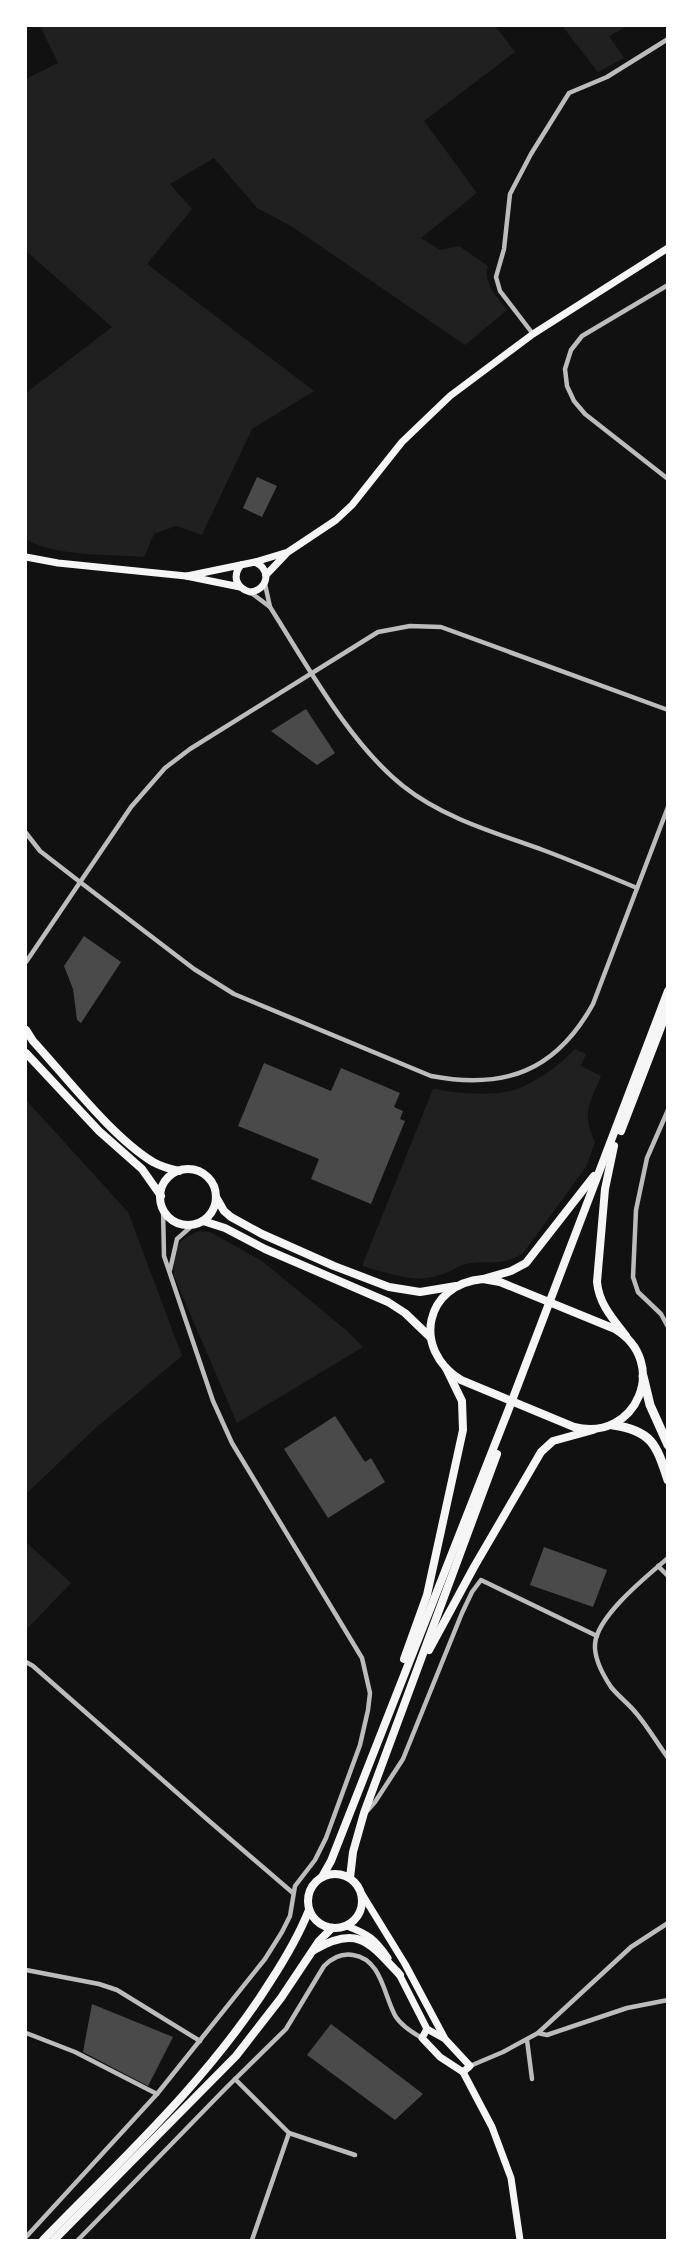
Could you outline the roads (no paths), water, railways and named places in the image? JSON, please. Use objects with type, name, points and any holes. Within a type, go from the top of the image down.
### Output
[{"type":"highway","points":[[322,1877],[331,1861],[513,1400],[668,991]]},
{"type":"highway","points":[[350,1878],[353,1852],[364,1813],[668,1009]]},
{"type":"highway","points":[[615,1146],[605,1189],[597,1282],[605,1308],[626,1336]]},
{"type":"highway","points":[[483,1279],[511,1271],[526,1263],[601,1166]]},
{"type":"highway","points":[[388,1715],[394,1688],[428,1595],[464,1430],[462,1401],[446,1368]]},
{"type":"highway","points":[[643,1376],[650,1405],[668,1445]]},
{"type":"highway","points":[[613,1425],[636,1430],[648,1437],[659,1454],[668,1480]]},
{"type":"highway","points":[[415,1677],[474,1567],[541,1452],[553,1441],[593,1430]]},
{"type":"highway","points":[[44,2241],[204,2072],[255,2006],[284,1961],[309,1910],[309,1894],[316,1881],[336,1874],[356,1882],[362,1894],[360,1913],[347,1926],[332,1928],[318,1922],[309,1910]]},
{"type":"highway","points":[[54,2241],[236,2056],[281,1998],[311,1952],[332,1928]]},
{"type":"highway","points":[[311,1952],[336,1939],[358,1939],[368,1943],[400,1975]]},
{"type":"main road","points":[[266,575],[288,552],[344,513],[402,442],[443,402],[533,334],[668,248]]},
{"type":"main road","points":[[186,576],[241,565],[245,562],[255,562],[288,552]]},
{"type":"main road","points":[[26,557],[58,563],[186,576],[240,587],[250,592],[258,590],[265,584],[264,568],[255,562]]},
{"type":"main road","points":[[240,587],[236,574],[241,565]]},
{"type":"main road","points":[[26,1030],[33,1041],[85,1099],[124,1138],[154,1163],[179,1171],[192,1170],[204,1175],[213,1185],[216,1197],[224,1211],[262,1234],[390,1287],[420,1292],[457,1286],[472,1280],[500,1282],[589,1318],[626,1336],[640,1359],[643,1376],[636,1403],[627,1416],[613,1425],[593,1430],[574,1427],[461,1380],[435,1355],[430,1337],[430,1323],[439,1302],[457,1286]]},
{"type":"main road","points":[[26,1053],[99,1131],[142,1169],[160,1196],[163,1209],[175,1222],[183,1225],[203,1221],[214,1208],[216,1197]]},
{"type":"main road","points":[[160,1196],[166,1181],[179,1171]]},
{"type":"main road","points":[[203,1221],[225,1228],[264,1249],[388,1302],[405,1313],[430,1337]]},
{"type":"main road","points":[[362,1894],[405,1964],[445,2039],[470,2066],[463,2072]]},
{"type":"main road","points":[[347,1926],[368,1934],[374,1939],[400,1975],[427,2029],[445,2039]]},
{"type":"main road","points":[[427,2029],[422,2038],[440,2057],[463,2072],[492,2127],[507,2163],[514,2193],[519,2241]]},
{"type":"street","points":[[533,334],[500,291],[496,277],[504,249],[510,194],[531,154],[569,93],[607,77],[668,39]]},
{"type":"street","points":[[668,285],[582,336],[571,350],[565,369],[567,386],[574,401],[585,414],[668,479]]},
{"type":"street","points":[[265,584],[270,607],[355,737],[367,752],[403,786],[424,801],[473,825],[637,888]]},
{"type":"street","points":[[250,592],[270,607]]},
{"type":"street","points":[[26,962],[131,807],[148,784],[165,768],[190,749],[378,632],[410,626],[441,627],[668,710]]},
{"type":"street","points":[[26,833],[40,850],[80,882],[194,969],[234,994],[431,1076],[465,1081],[494,1080],[525,1072],[541,1065],[567,1042],[582,1024],[593,1004],[668,807]]},
{"type":"street","points":[[668,1110],[647,1158],[638,1200],[633,1276],[638,1292],[661,1314],[668,1327]]},
{"type":"street","points":[[26,2237],[157,2094],[265,1959],[290,1916],[295,1886],[315,1860],[326,1838],[360,1745],[368,1710],[370,1693],[366,1672],[352,1637],[232,1443],[213,1401],[164,1256],[163,1209]]},
{"type":"street","points":[[169,1273],[177,1239],[194,1224]]},
{"type":"street","points":[[668,1558],[624,1597],[600,1628],[596,1653],[605,1677],[613,1689],[635,1711],[668,1758]]},
{"type":"street","points":[[658,1566],[668,1576]]},
{"type":"street","points":[[364,1813],[375,1802],[403,1759],[462,1613],[480,1580],[597,1636]]},
{"type":"street","points":[[26,1662],[293,1893]]},
{"type":"street","points":[[470,2066],[538,2033],[631,1947],[668,1923]]},
{"type":"street","points":[[78,2241],[286,2029],[324,1966],[331,1959],[347,1954],[358,1955],[372,1965],[397,2018],[422,2038]]},
{"type":"street","points":[[26,1970],[109,1986],[135,1999],[200,2041]]},
{"type":"street","points":[[538,2033],[547,2035],[627,2008],[668,2000]]},
{"type":"street","points":[[26,2033],[75,2052],[157,2094]]},
{"type":"street","points":[[527,2040],[532,2079]]},
{"type":"street","points":[[236,2079],[289,2133],[355,2155]]},
{"type":"street","points":[[252,2241],[289,2133]]}]
